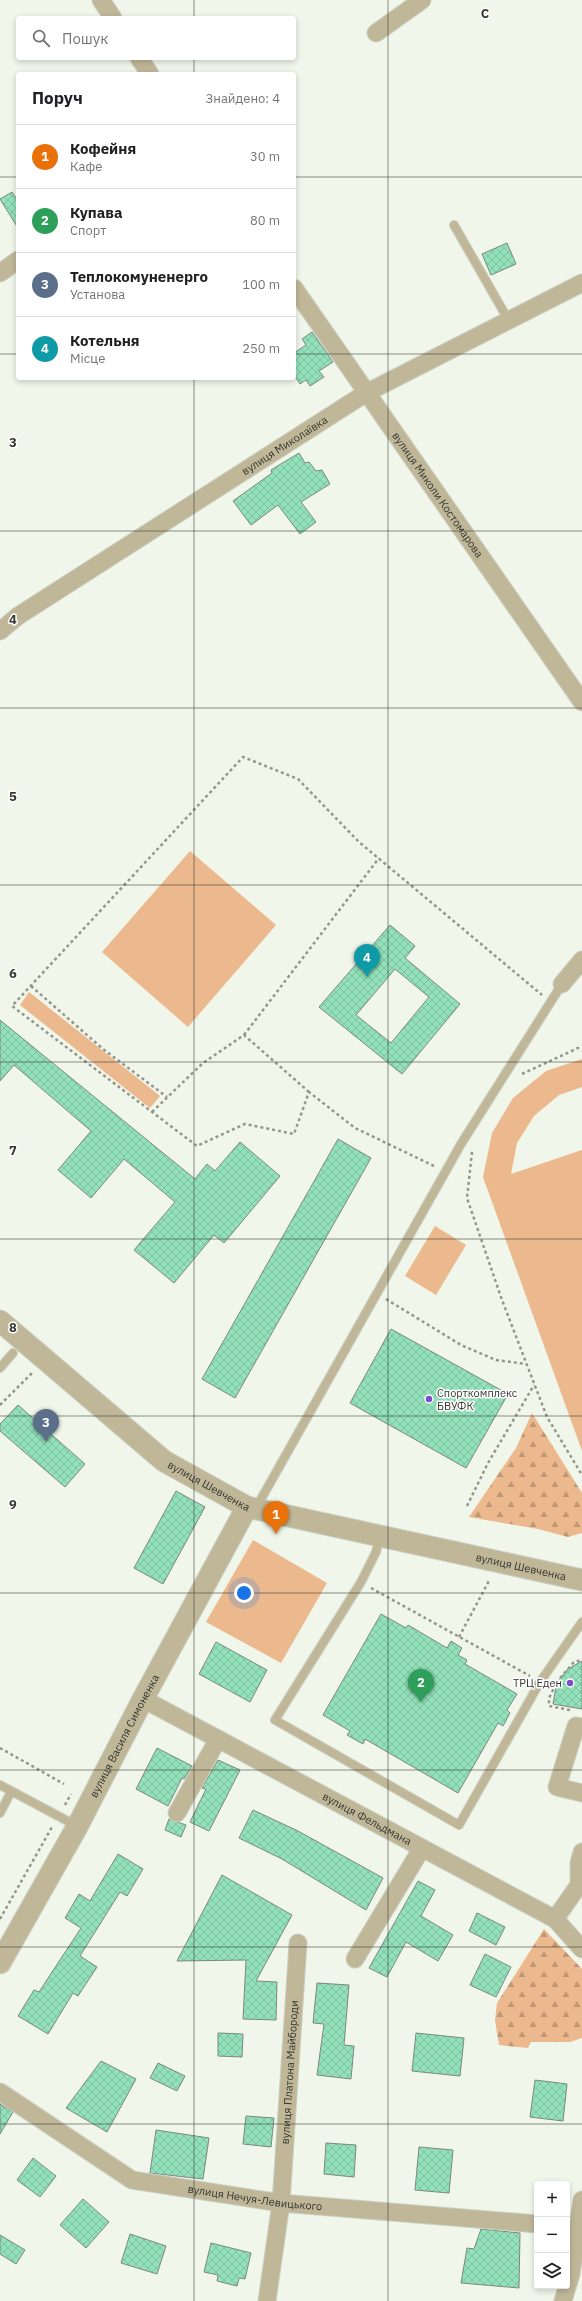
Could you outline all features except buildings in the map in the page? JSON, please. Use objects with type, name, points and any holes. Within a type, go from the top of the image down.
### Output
[{"type":"street","points":[[101,0],[112,16]]},
{"type":"street","points":[[376,33],[422,0]]},
{"type":"street","points":[[140,60],[149,72]]},
{"type":"street","points":[[0,273],[16,261]]},
{"type":"street","name":"вулиця Миколаївка","points":[[0,631],[18,616],[366,393],[582,284]]},
{"type":"street","name":"вулиця Миколи Костомарова","points":[[296,291],[582,702]]},
{"type":"street","points":[[562,984],[582,960]]},
{"type":"street","name":"вулиця Шевченка","points":[[0,1321],[164,1461],[251,1508],[582,1580]]},
{"type":"street","name":"вулиця Василя Симоненка","points":[[0,1963],[77,1827],[143,1699],[251,1508]]},
{"type":"street","name":"вулиця Фельдмана","points":[[143,1699],[555,1919],[582,1949]]},
{"type":"street","points":[[582,1727],[576,1726],[557,1787],[582,1793]]},
{"type":"street","points":[[177,1813],[218,1739]]},
{"type":"street","points":[[355,1959],[422,1848]]},
{"type":"street","points":[[555,1919],[581,1885],[579,1863],[582,1852]]},
{"type":"street","name":"вулиця Платона Майбороди","points":[[267,2301],[281,2203],[298,1943]]},
{"type":"street","name":"вулиця Нечуя-Левицького","points":[[0,2092],[132,2180],[281,2203],[534,2224]]},
{"type":"street","points":[[563,2301],[571,2274],[572,2227],[582,2200]]},
{"type":"lane","points":[[454,225],[509,321]]},
{"type":"lane","points":[[251,1508],[377,1294],[446,1172],[562,984]]},
{"type":"lane","points":[[0,1368],[13,1353]]},
{"type":"lane","points":[[380,1537],[376,1552],[361,1582],[275,1720],[459,1825],[540,1682],[582,1622]]},
{"type":"lane","points":[[0,1785],[77,1827]]},
{"type":"lane","points":[[0,1813],[11,1792]]},
{"type":"path","points":[[309,1092],[294,1134],[245,1124],[197,1146],[12,1006],[243,757],[298,779],[359,842],[550,1003]]},
{"type":"path","points":[[152,1112],[203,1063],[244,1035],[379,858]]},
{"type":"path","points":[[31,986],[103,1049],[167,1097]]},
{"type":"path","points":[[244,1035],[309,1092],[355,1128],[446,1172]]},
{"type":"path","points":[[519,1078],[523,1072],[578,1048],[582,1048]]},
{"type":"path","points":[[473,1147],[467,1198],[526,1364],[547,1417],[582,1475]]},
{"type":"path","points":[[377,1294],[461,1346],[496,1360],[526,1364]]},
{"type":"path","points":[[0,1405],[34,1371],[13,1353]]},
{"type":"path","points":[[467,1506],[488,1464],[534,1385]]},
{"type":"path","points":[[459,1637],[491,1579]]},
{"type":"path","points":[[361,1582],[540,1682]]},
{"type":"path","points":[[575,1711],[549,1706],[549,1698],[556,1683],[568,1667],[582,1660]]},
{"type":"path","points":[[0,1748],[64,1784]]},
{"type":"green space","points":[[190,851],[276,925],[188,1027],[102,952]]},
{"type":"green space","points":[[29,992],[160,1096],[150,1108],[20,1005]]},
{"type":"green space","points":[[582,1059],[582,1087],[559,1095],[534,1116],[517,1143],[511,1174],[582,1150],[582,1451],[483,1177],[492,1133],[513,1098],[546,1071]]},
{"type":"green space","points":[[435,1226],[466,1245],[436,1295],[405,1276]]},
{"type":"green space","points":[[532,1413],[582,1493],[582,1533],[568,1537],[538,1529],[469,1517],[516,1448]]},
{"type":"green space","points":[[253,1540],[327,1583],[281,1663],[206,1622]]},
{"type":"green space","points":[[544,1929],[582,1969],[582,2038],[570,2042],[531,2042],[528,2048],[499,2045],[495,2020],[497,2003]]},
{"type":"place","name":"Котельня","points":[[367,977]]},
{"type":"place","name":"Спорткомплекс БВУФК","points":[[429,1399]]},
{"type":"place","name":"Теплокомуненерго","points":[[46,1442]]},
{"type":"place","name":"Кофейня","points":[[276,1534]]},
{"type":"place","name":"ТРЦ Еден","points":[[570,1683]]},
{"type":"place","name":"Купава","points":[[421,1702]]}]
